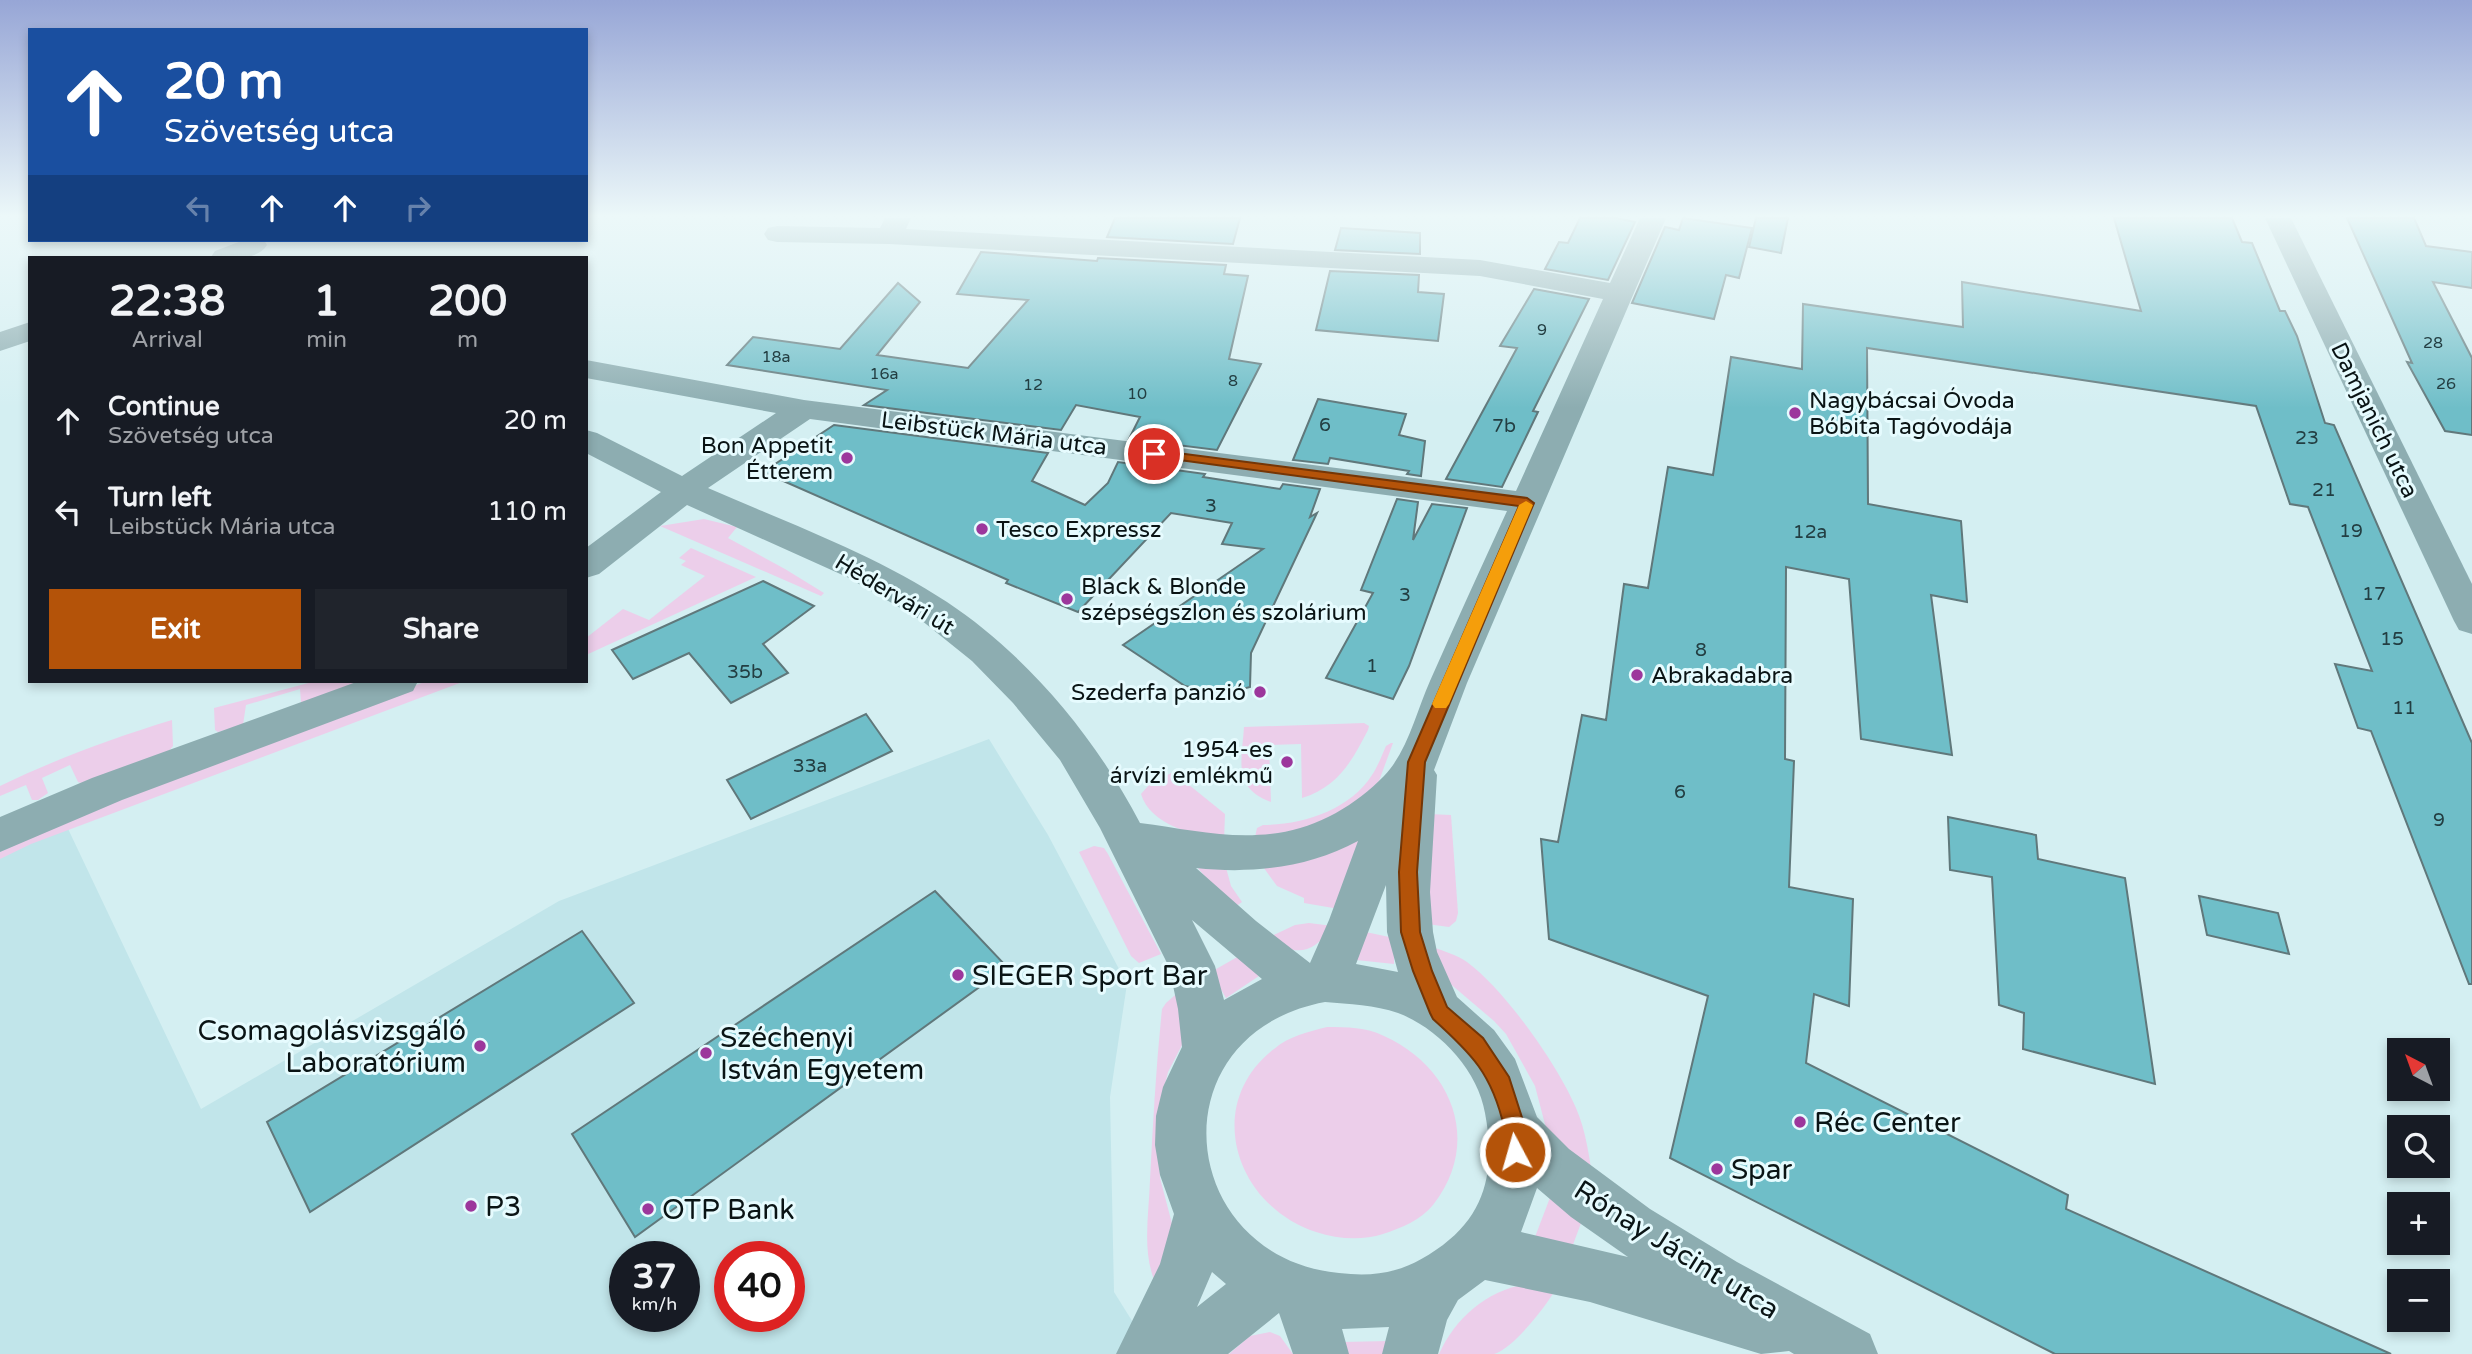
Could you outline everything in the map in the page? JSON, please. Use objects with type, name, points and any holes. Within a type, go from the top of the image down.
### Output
[{"type":"street","points":[[1553,281],[1619,293]]},
{"type":"street","points":[[1315,983],[1352,920],[1407,775],[1624,281]]},
{"type":"street","name":"Damjanich utca","points":[[2308,281],[2472,621]]},
{"type":"street","points":[[0,342],[28,332]]},
{"type":"street","name":"Leibstück Mária utca","points":[[588,369],[804,409],[1527,503]]},
{"type":"street","points":[[588,564],[683,490],[804,409]]},
{"type":"street","name":"Hédervári út","points":[[588,441],[683,490],[860,569],[934,611],[985,652],[1027,693],[1074,750],[1130,830],[1201,903],[1252,947],[1315,983]]},
{"type":"street","points":[[0,835],[107,789],[394,683]]},
{"type":"street","points":[[1130,830],[1208,854],[1271,853],[1310,843],[1356,822],[1407,775]]},
{"type":"street","points":[[1407,775],[1410,932],[1422,971],[1440,1013]]},
{"type":"street","name":"Hédervári út","points":[[1130,830],[1192,965],[1202,1009],[1206,1049]]},
{"type":"street","points":[[1321,1354],[1310,1315],[1287,1289],[1231,1254],[1200,1214],[1183,1171],[1178,1127],[1186,1085],[1206,1049],[1233,1019],[1266,997],[1315,983],[1365,984],[1404,994],[1440,1013],[1476,1044],[1502,1084],[1516,1130],[1515,1174],[1503,1216],[1421,1311],[1410,1354]]},
{"type":"street","name":"Rónay Jácint utca","points":[[1516,1130],[1544,1161],[1612,1215],[1688,1263],[1849,1354]]},
{"type":"street","points":[[1144,1354],[1185,1272],[1200,1214]]},
{"type":"street","name":"Rónay Jácint utca","points":[[1457,1267],[1539,1261],[1680,1300],[1849,1354]]},
{"type":"street","points":[[1185,1354],[1230,1315],[1287,1289],[1348,1303],[1394,1299],[1457,1267]]},
{"type":"shaded area","points":[[704,519],[737,527],[728,538],[824,593],[821,596],[660,526]]},
{"type":"shaded area","points":[[691,548],[756,577],[588,654],[588,636],[623,609],[649,620],[705,576],[681,565],[686,561],[679,558]]},
{"type":"shaded area","points":[[308,683],[354,683],[306,703],[301,702],[300,689],[246,705],[243,725],[218,732],[215,730],[214,708]]},
{"type":"shaded area","points":[[422,683],[460,683],[31,844],[0,859],[0,852],[80,815]]},
{"type":"shaded area","points":[[172,720],[173,746],[169,751],[84,784],[78,782],[70,765],[42,778],[48,793],[38,800],[32,800],[26,785],[0,796],[0,786],[21,776],[128,734]]},
{"type":"shaded area","points":[[1364,723],[1369,726],[1368,730],[1350,762],[1334,780],[1315,793],[1302,798],[1301,744],[1269,745],[1271,802],[1250,789],[1245,781],[1241,762],[1244,727]]},
{"type":"shaded area","name":"Széchenyi István Egyetem","points":[[989,739],[1048,835],[1127,984],[1110,1097],[1114,1292],[1139,1332],[1125,1354],[0,1354],[0,843],[61,814],[201,1109],[559,901]]},
{"type":"shaded area","points":[[1391,743],[1379,781],[1356,805],[1311,828],[1255,837],[1257,828],[1263,825],[1309,818],[1351,798],[1372,775],[1386,746]]},
{"type":"shaded area","points":[[1173,772],[1225,814],[1224,841],[1175,827],[1154,814],[1146,805],[1141,794],[1149,785]]},
{"type":"shaded area","points":[[1428,814],[1451,815],[1458,913],[1456,921],[1449,927],[1427,924]]},
{"type":"shaded area","points":[[1361,837],[1339,909],[1304,903],[1304,898],[1277,886],[1261,864]]},
{"type":"shaded area","points":[[1094,846],[1104,848],[1108,854],[1161,954],[1139,963],[1131,956],[1079,852]]},
{"type":"shaded area","points":[[1225,864],[1231,886],[1242,902],[1232,909],[1197,867]]},
{"type":"shaded area","points":[[1309,923],[1333,926],[1317,943],[1302,950],[1286,948],[1265,939],[1295,925]]},
{"type":"shaded area","points":[[1361,931],[1394,938],[1394,964],[1356,960]]},
{"type":"shaded area","points":[[1432,947],[1463,960],[1482,975],[1513,1009],[1544,1050],[1568,1091],[1579,1117],[1593,1181],[1547,1132],[1535,1086],[1506,1034],[1447,981]]},
{"type":"shaded area","points":[[1239,956],[1259,976],[1226,998],[1211,972]]},
{"type":"shaded area","points":[[1182,989],[1182,1045],[1168,1072],[1158,1113],[1160,1178],[1175,1235],[1157,1286],[1149,1261],[1147,1234],[1158,1052],[1162,1009]]},
{"type":"shaded area","points":[[1327,1027],[1370,1031],[1408,1050],[1428,1067],[1443,1087],[1453,1109],[1457,1132],[1456,1157],[1448,1181],[1433,1205],[1423,1215],[1390,1232],[1358,1238],[1333,1236],[1316,1232],[1288,1219],[1266,1200],[1249,1177],[1238,1152],[1235,1125],[1239,1098],[1252,1072],[1274,1049],[1286,1041]]},
{"type":"shaded area","points":[[1551,1195],[1584,1215],[1571,1250],[1535,1237]]},
{"type":"shaded area","points":[[1527,1284],[1557,1287],[1538,1315],[1511,1344],[1494,1354],[1439,1354],[1454,1329],[1474,1308],[1499,1292]]},
{"type":"shaded area","points":[[1270,1332],[1280,1336],[1293,1354],[1229,1354],[1250,1336]]},
{"type":"shaded area","points":[[1389,1341],[1390,1354],[1341,1354],[1342,1342]]},
{"type":"building","points":[[964,281],[1247,281],[1229,359],[1261,364],[1217,450],[1129,439],[1140,417],[1076,405],[1061,430],[864,405],[887,390],[727,365],[753,337],[840,349],[898,283],[920,302],[877,355],[968,368],[1028,300],[957,294]]},
{"type":"building","points":[[1328,281],[1419,281],[1418,292],[1444,294],[1438,341],[1316,330]]},
{"type":"building","points":[[1641,281],[1724,281],[1714,319],[1632,303]]},
{"type":"building","points":[[2132,281],[2268,281],[2280,311],[2285,311],[2297,336],[2325,423],[2334,425],[2472,743],[2472,984],[2469,984],[2371,731],[2358,728],[2335,664],[2372,671],[2308,507],[2290,504],[2256,406],[1867,348],[1868,504],[1961,521],[1967,602],[1931,595],[1952,755],[1861,739],[1849,579],[1786,567],[1785,759],[1794,761],[1789,887],[1853,899],[1849,1006],[1814,994],[1806,1063],[2068,1195],[2066,1209],[2391,1354],[2055,1354],[1670,1158],[1708,996],[1549,939],[1541,839],[1558,842],[1582,715],[1606,720],[1624,584],[1648,588],[1668,467],[1713,475],[1731,357],[1802,369],[1803,304],[1963,327],[1962,282],[2141,311]]},
{"type":"building","points":[[2375,281],[2472,281],[2472,288],[2433,282],[2472,358],[2472,435],[2445,431],[2407,362],[2412,363]]},
{"type":"building","points":[[1534,289],[1589,299],[1533,411],[1538,412],[1502,487],[1446,479],[1517,348],[1500,346]]},
{"type":"building","points":[[1318,399],[1406,414],[1399,435],[1425,441],[1421,476],[1407,474],[1409,471],[1330,458],[1328,464],[1293,460]]},
{"type":"building","points":[[834,425],[1048,453],[1032,481],[1085,505],[1108,483],[1118,462],[1205,474],[1203,477],[1280,489],[1283,484],[1320,489],[1310,517],[1317,513],[1251,653],[1250,687],[1223,694],[1185,686],[1123,645],[1263,549],[1222,544],[1232,523],[1171,513],[1078,612],[1006,583],[1008,580],[763,472]]},
{"type":"building","points":[[1397,499],[1418,502],[1413,540],[1432,504],[1467,508],[1409,666],[1393,699],[1326,678],[1373,593],[1361,590]]},
{"type":"building","points":[[763,581],[814,606],[763,644],[788,673],[731,703],[689,653],[633,679],[612,650]]},
{"type":"building","points":[[866,714],[892,751],[751,819],[727,780]]},
{"type":"building","points":[[1948,817],[2036,835],[2038,859],[2125,878],[2155,1084],[2023,1049],[2024,1013],[1999,1005],[1992,877],[1950,870]]},
{"type":"building","points":[[935,891],[1007,967],[635,1237],[572,1134]]},
{"type":"building","points":[[2199,896],[2278,913],[2289,954],[2207,935]]},
{"type":"building","name":"Csomagolásvizsgáló Laboratórium","points":[[582,931],[634,1003],[310,1212],[267,1122]]},
{"type":"slow traffic","points":[[1441,704],[1526,505]]},
{"type":"place","name":"Nagybácsai Óvoda Bóbita Tagóvodája","points":[[1795,413]]},
{"type":"place","name":"Bon Appetit Étterem","points":[[847,458]]},
{"type":"place","name":"Tesco Expressz","points":[[982,529]]},
{"type":"place","name":"Black & Blonde szépségszlon és szolárium","points":[[1067,599]]},
{"type":"place","name":"Abrakadabra","points":[[1637,675]]},
{"type":"place","name":"Szederfa panzió","points":[[1260,692]]},
{"type":"place","name":"1954-es árvízi emlékmű","points":[[1287,762]]},
{"type":"place","name":"SIEGER Sport Bar","points":[[958,975]]},
{"type":"place","name":"Csomagolásvizsgáló Laboratórium","points":[[480,1046]]},
{"type":"place","name":"Széchenyi István Egyetem","points":[[706,1053]]},
{"type":"place","name":"Réc Center","points":[[1800,1122]]},
{"type":"place","name":"Spar","points":[[1717,1169]]},
{"type":"place","name":"P3","points":[[471,1206]]},
{"type":"place","name":"OTP Bank","points":[[648,1209]]},
{"type":"route","points":[[1154,454],[1527,503],[1448,683],[1417,762],[1408,872],[1410,932],[1422,971],[1440,1013],[1476,1044],[1502,1084],[1516,1130],[1515,1152]]}]
